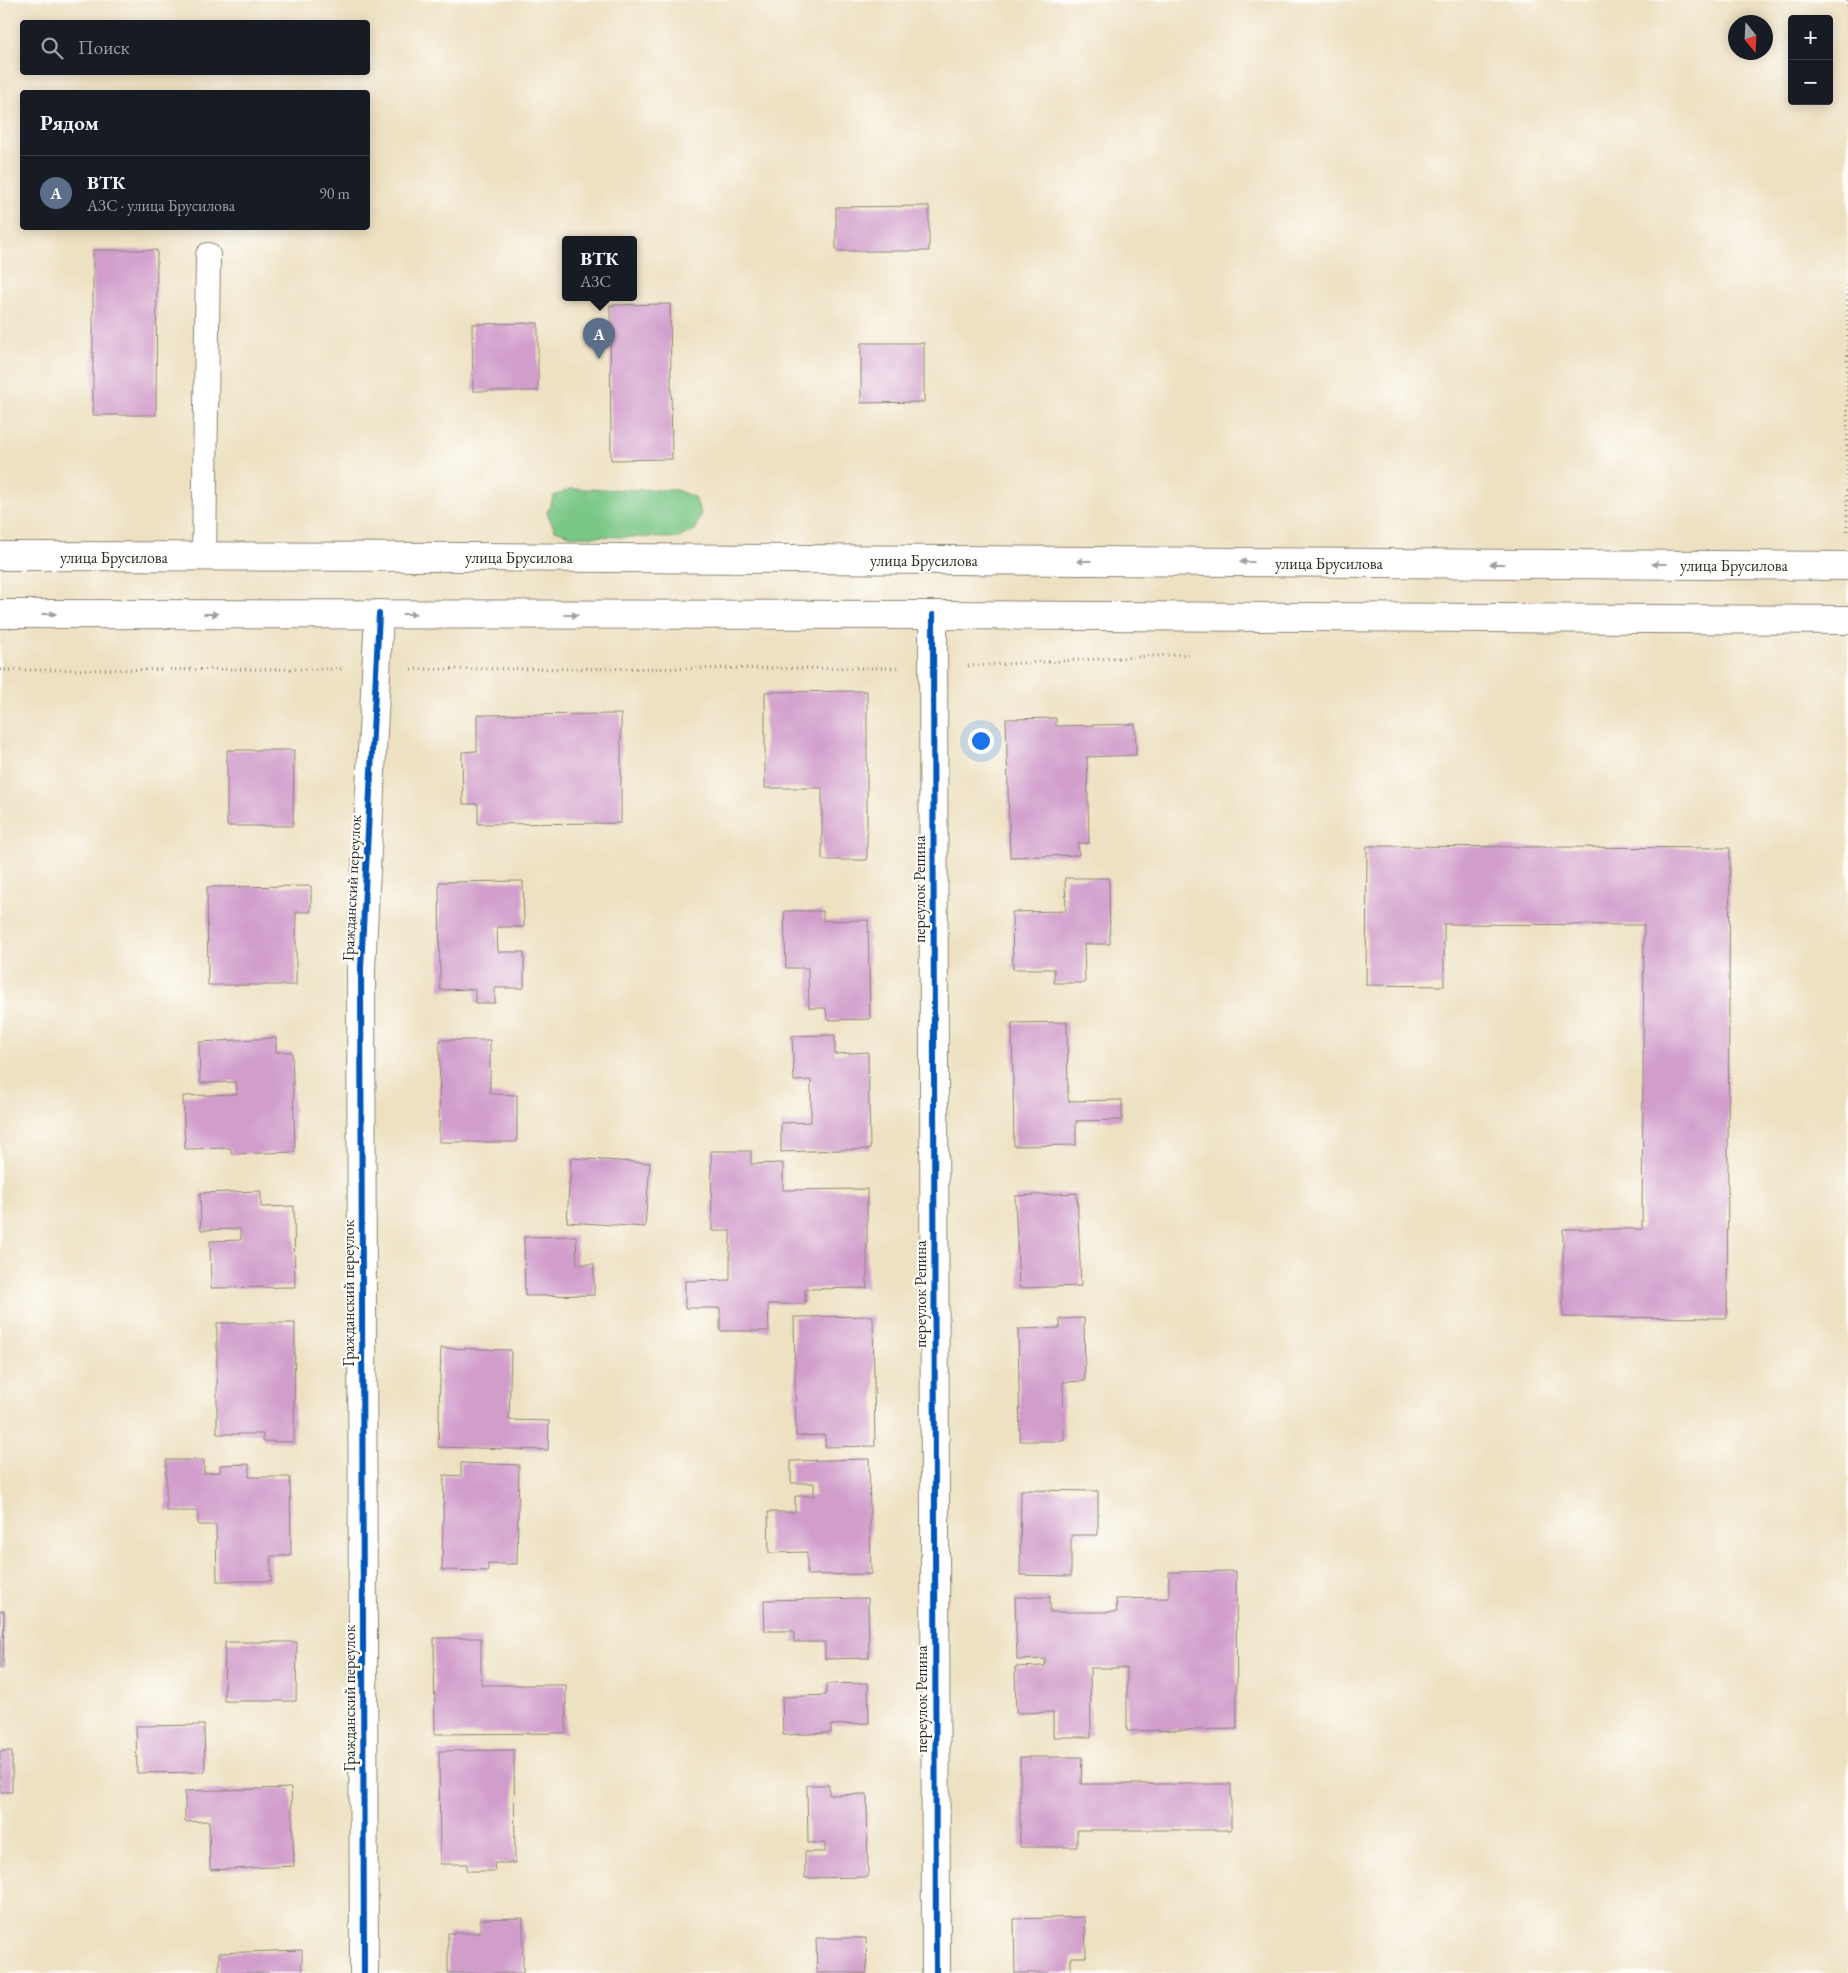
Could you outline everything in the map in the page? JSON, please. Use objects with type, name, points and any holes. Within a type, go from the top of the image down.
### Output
[{"type":"main road","name":"улица Брусилова","points":[[0,556],[1848,566]]},
{"type":"main road","points":[[0,614],[933,615],[1848,620]]},
{"type":"main road","name":"Гражданский переулок","points":[[364,1973],[361,968],[379,614]]},
{"type":"main road","name":"переулок Репина","points":[[933,615],[936,1973]]},
{"type":"lane","points":[[204,557],[208,255]]},
{"type":"path","points":[[1848,0],[1848,36]]},
{"type":"path","points":[[1847,536],[1848,279]]},
{"type":"green space","points":[[570,489],[676,490],[694,497],[701,513],[695,530],[678,538],[573,536],[555,530],[547,513],[554,496]]},
{"type":"building","points":[[929,206],[929,251],[836,251],[836,207]]},
{"type":"building","points":[[93,250],[157,250],[156,415],[93,415]]},
{"type":"building","points":[[670,304],[672,459],[611,460],[610,305]]},
{"type":"building","points":[[538,323],[538,391],[473,391],[472,324]]},
{"type":"building","points":[[861,343],[924,343],[924,402],[861,403]]},
{"type":"building","points":[[867,691],[867,860],[822,860],[822,788],[765,788],[765,692]]},
{"type":"building","points":[[621,714],[621,823],[478,824],[478,804],[463,804],[462,752],[477,751],[477,715]]},
{"type":"building","points":[[1056,718],[1056,726],[1135,724],[1136,755],[1087,757],[1089,843],[1078,843],[1079,855],[1010,857],[1006,719]]},
{"type":"building","points":[[227,750],[294,750],[293,826],[227,826]]},
{"type":"building","points":[[1367,846],[1730,848],[1727,1318],[1563,1317],[1563,1229],[1642,1229],[1644,925],[1444,924],[1444,986],[1366,985]]},
{"type":"building","points":[[1065,878],[1109,878],[1110,944],[1084,944],[1085,983],[1054,983],[1054,969],[1013,969],[1012,912],[1066,911]]},
{"type":"building","points":[[523,881],[524,927],[497,927],[498,952],[524,952],[524,988],[495,988],[495,1003],[475,1003],[475,989],[440,990],[439,882]]},
{"type":"building","points":[[311,886],[311,912],[296,912],[296,985],[208,985],[207,887]]},
{"type":"building","points":[[784,911],[823,911],[823,921],[868,920],[870,1019],[827,1020],[826,1008],[809,1008],[808,968],[786,968]]},
{"type":"building","points":[[1067,1022],[1068,1101],[1122,1100],[1122,1120],[1076,1121],[1076,1145],[1014,1146],[1012,1023]]},
{"type":"building","points":[[835,1035],[835,1054],[868,1052],[870,1149],[781,1152],[781,1123],[811,1122],[811,1080],[794,1081],[792,1036]]},
{"type":"building","points":[[276,1038],[276,1052],[292,1052],[295,1152],[231,1154],[231,1148],[185,1149],[183,1096],[237,1094],[236,1082],[200,1083],[199,1042]]},
{"type":"building","points":[[440,1040],[490,1040],[490,1094],[517,1095],[517,1142],[439,1142]]},
{"type":"building","points":[[711,1151],[751,1151],[751,1164],[783,1163],[783,1190],[867,1189],[867,1288],[805,1289],[805,1304],[768,1304],[769,1331],[720,1331],[720,1308],[685,1308],[685,1281],[730,1280],[730,1231],[712,1231]]},
{"type":"building","points":[[571,1158],[650,1163],[645,1227],[567,1222]]},
{"type":"building","points":[[261,1191],[261,1207],[294,1206],[295,1287],[211,1288],[210,1241],[241,1240],[240,1229],[201,1230],[200,1193]]},
{"type":"building","points":[[1077,1193],[1081,1286],[1019,1288],[1015,1196]]},
{"type":"building","points":[[576,1236],[577,1264],[594,1264],[594,1295],[525,1296],[524,1237]]},
{"type":"building","points":[[873,1316],[875,1446],[825,1447],[825,1435],[796,1436],[794,1317]]},
{"type":"building","points":[[1084,1318],[1085,1381],[1063,1382],[1064,1441],[1020,1441],[1018,1329],[1060,1328],[1060,1319]]},
{"type":"building","points":[[217,1323],[295,1323],[294,1442],[263,1441],[263,1434],[217,1434]]},
{"type":"building","points":[[441,1348],[511,1350],[509,1420],[549,1421],[548,1450],[438,1447]]},
{"type":"building","points":[[869,1459],[871,1574],[807,1575],[807,1552],[769,1553],[768,1512],[795,1512],[795,1496],[814,1496],[814,1483],[791,1483],[791,1461]]},
{"type":"building","points":[[166,1460],[204,1460],[204,1473],[220,1472],[220,1465],[249,1464],[249,1477],[290,1477],[291,1556],[271,1556],[271,1581],[217,1581],[216,1525],[198,1525],[198,1511],[166,1511]]},
{"type":"building","points":[[461,1463],[519,1465],[517,1564],[488,1564],[488,1571],[442,1570],[444,1475],[461,1476]]},
{"type":"building","points":[[1021,1490],[1098,1491],[1098,1535],[1071,1535],[1071,1576],[1020,1575]]},
{"type":"building","points":[[1236,1571],[1237,1729],[1127,1731],[1127,1668],[1090,1668],[1091,1737],[1053,1737],[1053,1712],[1016,1713],[1015,1667],[1045,1666],[1045,1659],[1017,1660],[1015,1597],[1050,1597],[1050,1612],[1117,1612],[1116,1599],[1169,1598],[1169,1572]]},
{"type":"building","points":[[868,1598],[869,1658],[825,1659],[825,1642],[794,1642],[794,1631],[765,1631],[764,1600]]},
{"type":"building","points":[[0,1611],[4,1611],[3,1668],[0,1668]]},
{"type":"building","points":[[434,1638],[481,1638],[481,1685],[566,1685],[566,1733],[435,1734]]},
{"type":"building","points":[[225,1642],[297,1642],[296,1701],[224,1701]]},
{"type":"building","points":[[868,1683],[869,1723],[831,1725],[831,1733],[783,1735],[782,1697],[826,1695],[826,1684]]},
{"type":"building","points":[[204,1725],[205,1772],[137,1773],[136,1726]]},
{"type":"building","points":[[514,1750],[515,1863],[494,1863],[495,1871],[467,1871],[467,1864],[440,1864],[439,1751]]},
{"type":"building","points":[[0,1751],[12,1751],[12,1792],[0,1792]]},
{"type":"building","points":[[1020,1757],[1082,1757],[1081,1784],[1231,1784],[1231,1830],[1077,1830],[1077,1847],[1020,1847]]},
{"type":"building","points":[[807,1785],[829,1785],[829,1795],[867,1794],[868,1877],[805,1878],[805,1852],[825,1852],[825,1843],[808,1843]]},
{"type":"building","points":[[291,1788],[294,1866],[210,1870],[209,1821],[185,1822],[185,1791]]},
{"type":"building","points":[[1085,1917],[1086,1957],[1071,1957],[1071,1973],[1015,1973],[1014,1919]]},
{"type":"building","points":[[523,1918],[523,1973],[448,1973],[448,1933],[480,1933],[480,1919]]},
{"type":"building","points":[[816,1938],[866,1938],[867,1973],[817,1973]]},
{"type":"building","points":[[302,1950],[302,1973],[219,1973],[219,1953]]},
{"type":"cycle path","points":[[364,1973],[361,968],[379,614]]},
{"type":"cycle path","points":[[933,615],[936,1973]]},
{"type":"place","name":"ВТК","points":[[599,359]]}]
